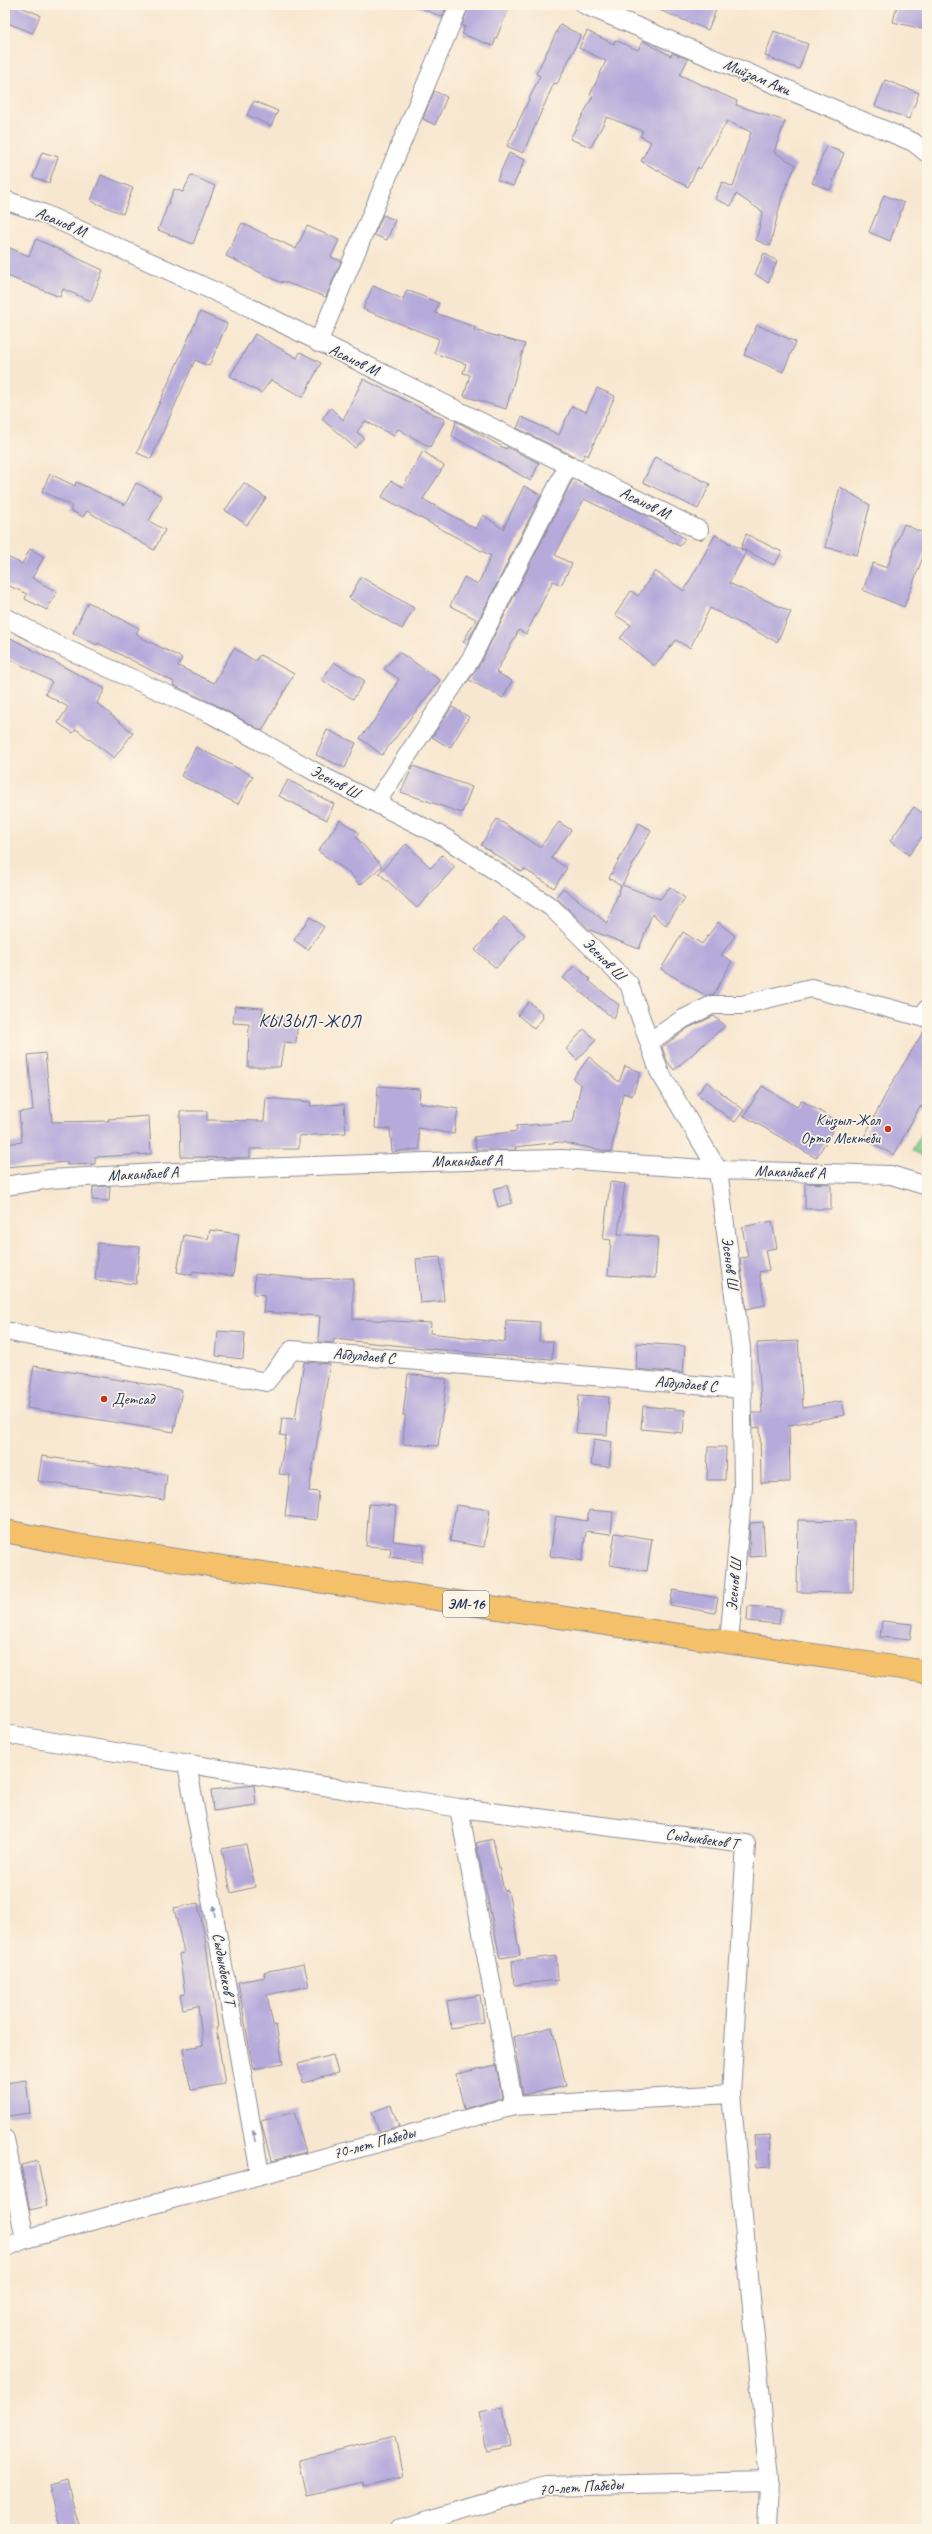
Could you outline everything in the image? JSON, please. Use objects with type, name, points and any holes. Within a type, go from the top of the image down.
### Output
[{"type":"highway","name":"ЭМ-16","points":[[5,1531],[76,1545],[927,1672]]},
{"type":"street","points":[[318,342],[459,5]]},
{"type":"street","name":"Мийзам Ажи","points":[[586,5],[913,142],[927,152]]},
{"type":"street","name":"Асанов М","points":[[5,200],[42,213],[236,301],[699,530]]},
{"type":"street","points":[[376,803],[472,657],[568,465]]},
{"type":"street","name":"Эсенов Ш","points":[[5,617],[55,644],[211,714],[376,803],[445,838],[552,907],[629,984],[659,1071],[718,1170],[741,1349],[743,1486],[729,1643]]},
{"type":"street","points":[[649,1042],[683,1019],[712,1005],[742,1005],[811,988],[922,1017],[927,1009]]},
{"type":"street","name":"Маканбаев А","points":[[5,1186],[50,1180],[425,1162],[562,1159],[718,1170],[891,1175],[927,1186]]},
{"type":"street","name":"Абдулдаев С","points":[[5,1331],[266,1382],[292,1350],[741,1389]]},
{"type":"street","name":"Сыдыкбеков Т","points":[[5,1734],[459,1808],[746,1844],[731,2094]]},
{"type":"street","name":"Сыдыкбеков Т","points":[[187,1764],[260,2174]]},
{"type":"street","points":[[459,1808],[514,2106]]},
{"type":"street","points":[[731,2094],[769,2481],[767,2529]]},
{"type":"street","name":"70-лет Пабеды","points":[[25,2238],[514,2106],[731,2094]]},
{"type":"street","points":[[5,2138],[25,2238],[5,2248]]},
{"type":"street","name":"70-лет Пабеды","points":[[398,2529],[546,2486],[769,2481]]},
{"type":"green space","points":[[927,1126],[927,1159],[912,1150]]},
{"type":"building","points":[[5,5],[16,5],[40,15],[33,33],[5,22]]},
{"type":"building","points":[[414,5],[448,5],[442,17]]},
{"type":"building","points":[[469,5],[510,5],[493,46],[462,34],[465,27],[462,26]]},
{"type":"building","points":[[647,5],[718,5],[708,30]]},
{"type":"building","points":[[897,5],[927,5],[927,30],[893,22]]},
{"type":"building","points":[[560,25],[581,35],[557,84],[554,83],[523,153],[507,146],[540,76],[536,74]]},
{"type":"building","points":[[587,31],[614,44],[615,40],[638,50],[643,41],[671,56],[672,53],[688,59],[680,75],[737,101],[736,105],[785,121],[774,152],[796,165],[783,193],[770,246],[756,240],[763,212],[736,194],[731,206],[715,199],[722,182],[733,187],[751,132],[727,121],[700,169],[698,167],[688,187],[641,161],[651,142],[640,136],[643,131],[607,117],[591,147],[570,139],[593,96],[590,95],[606,61],[579,48]]},
{"type":"building","points":[[774,31],[808,44],[799,69],[765,56]]},
{"type":"building","points":[[885,80],[919,93],[909,119],[875,106]]},
{"type":"building","points":[[434,91],[447,97],[435,125],[423,119]]},
{"type":"building","points":[[254,101],[278,111],[271,126],[247,115]]},
{"type":"building","points":[[826,146],[844,153],[830,190],[812,183]]},
{"type":"building","points":[[42,152],[58,157],[49,183],[33,177]]},
{"type":"building","points":[[509,153],[525,160],[513,186],[497,180]]},
{"type":"building","points":[[101,175],[133,188],[123,214],[91,201]]},
{"type":"building","points":[[191,175],[215,186],[193,244],[158,230],[174,189],[183,192]]},
{"type":"building","points":[[884,195],[904,203],[890,241],[869,232]]},
{"type":"building","points":[[383,215],[395,220],[387,240],[374,235]]},
{"type":"building","points":[[242,223],[296,249],[307,226],[339,240],[331,257],[341,261],[326,297],[282,281],[282,283],[226,256]]},
{"type":"building","points":[[36,239],[103,270],[91,301],[63,289],[60,297],[5,275],[5,246],[29,256]]},
{"type":"building","points":[[764,253],[777,261],[768,283],[755,274]]},
{"type":"building","points":[[373,286],[403,299],[407,290],[439,303],[435,313],[475,327],[474,330],[525,344],[506,409],[464,396],[470,375],[463,373],[466,364],[434,353],[439,339],[363,309]]},
{"type":"building","points":[[200,312],[227,324],[209,366],[195,360],[151,459],[137,453]]},
{"type":"building","points":[[757,325],[796,342],[783,372],[744,355]]},
{"type":"building","points":[[255,334],[297,358],[300,352],[321,363],[303,397],[271,380],[261,393],[230,376]]},
{"type":"building","points":[[363,379],[445,420],[430,447],[398,429],[394,436],[365,421],[357,432],[364,438],[355,448],[322,419],[331,408],[343,420]]},
{"type":"building","points":[[597,388],[615,396],[588,456],[585,454],[582,460],[517,428],[522,417],[559,435],[572,406],[586,412]]},
{"type":"building","points":[[456,421],[506,449],[507,447],[539,463],[531,481],[452,436]]},
{"type":"building","points":[[423,451],[444,466],[423,499],[476,529],[483,515],[503,529],[524,486],[541,495],[467,644],[463,642],[476,619],[450,606],[464,577],[478,584],[491,556],[382,497],[391,481],[403,487]]},
{"type":"building","points":[[655,457],[710,484],[698,509],[643,482]]},
{"type":"building","points":[[50,474],[75,486],[76,482],[125,505],[136,483],[162,496],[149,521],[165,530],[154,550],[87,511],[83,517],[70,510],[72,506],[42,491]]},
{"type":"building","points":[[573,479],[664,524],[685,539],[680,546],[584,499],[555,555],[572,564],[561,585],[553,581],[526,634],[519,630],[496,672],[512,681],[503,698],[469,680],[481,662]]},
{"type":"building","points":[[244,483],[266,498],[247,525],[225,510]]},
{"type":"building","points":[[840,487],[870,505],[857,555],[825,547]]},
{"type":"building","points":[[904,524],[927,535],[927,546],[904,607],[863,590],[873,563],[887,568]]},
{"type":"building","points":[[746,534],[782,552],[774,565],[741,548]]},
{"type":"building","points":[[715,535],[746,552],[729,583],[791,612],[777,642],[710,608],[690,648],[676,640],[654,666],[620,638],[631,625],[615,615],[631,591],[638,596],[655,571],[684,591]]},
{"type":"building","points":[[30,549],[44,557],[32,578],[57,592],[47,610],[25,599],[27,594],[5,584],[5,556],[22,564]]},
{"type":"building","points":[[361,577],[414,608],[402,629],[349,598]]},
{"type":"building","points":[[88,602],[139,628],[136,634],[182,658],[178,666],[214,683],[234,648],[255,661],[260,655],[294,674],[262,731],[216,705],[173,685],[174,682],[98,643],[97,645],[73,633]]},
{"type":"building","points":[[5,635],[105,689],[97,703],[133,733],[114,758],[76,729],[73,733],[58,723],[68,707],[45,694],[52,682],[5,656]]},
{"type":"building","points":[[399,652],[440,680],[382,755],[360,738],[378,716],[399,679],[384,669]]},
{"type":"building","points":[[334,662],[365,681],[353,699],[322,680]]},
{"type":"building","points":[[452,707],[469,717],[450,748],[432,737]]},
{"type":"building","points":[[327,730],[356,743],[345,768],[316,755]]},
{"type":"building","points":[[196,747],[253,776],[238,804],[181,776]]},
{"type":"building","points":[[413,766],[472,787],[462,813],[401,792]]},
{"type":"building","points":[[288,780],[334,804],[327,820],[279,796]]},
{"type":"building","points":[[914,807],[927,816],[927,830],[909,855],[890,841]]},
{"type":"building","points":[[497,819],[540,847],[559,822],[571,830],[551,858],[567,868],[554,888],[524,869],[522,872],[481,845]]},
{"type":"building","points":[[340,820],[359,833],[356,837],[382,866],[360,885],[350,873],[318,851]]},
{"type":"building","points":[[639,823],[651,830],[622,885],[660,899],[670,887],[685,898],[666,925],[652,914],[639,949],[590,930],[556,897],[563,888],[607,923],[621,886],[609,878]]},
{"type":"building","points":[[406,844],[431,868],[442,855],[455,867],[417,908],[379,873]]},
{"type":"building","points":[[310,917],[324,927],[308,950],[294,940]]},
{"type":"building","points":[[504,917],[525,935],[496,968],[475,950]]},
{"type":"building","points":[[718,922],[735,936],[721,955],[732,961],[714,994],[706,996],[661,969],[683,932],[702,944]]},
{"type":"building","points":[[575,965],[590,979],[589,981],[619,1005],[614,1019],[563,978]]},
{"type":"building","points":[[529,1002],[543,1014],[543,1018],[534,1029],[518,1015]]},
{"type":"building","points":[[235,1006],[263,1008],[262,1015],[298,1019],[296,1043],[284,1042],[280,1067],[248,1067],[249,1024],[233,1023]]},
{"type":"building","points":[[714,1016],[725,1026],[674,1070],[667,1061],[662,1047],[688,1028]]},
{"type":"building","points":[[927,1026],[927,1110],[920,1106],[894,1155],[863,1139],[889,1088]]},
{"type":"building","points":[[584,1029],[596,1040],[577,1060],[566,1049]]},
{"type":"building","points":[[45,1053],[52,1122],[109,1121],[108,1119],[149,1116],[151,1154],[95,1157],[95,1164],[67,1165],[67,1162],[5,1167],[5,1144],[22,1142],[19,1112],[33,1110],[28,1055]]},
{"type":"building","points":[[589,1057],[619,1082],[625,1066],[641,1072],[632,1096],[623,1093],[611,1152],[560,1142],[515,1147],[516,1150],[476,1150],[474,1137],[517,1131],[516,1126],[573,1122],[581,1085],[573,1079]]},
{"type":"building","points":[[707,1082],[744,1110],[735,1122],[697,1094]]},
{"type":"building","points":[[378,1086],[420,1089],[419,1103],[458,1109],[454,1134],[418,1128],[420,1149],[392,1152],[390,1129],[375,1128]]},
{"type":"building","points":[[762,1086],[797,1107],[801,1100],[838,1122],[816,1158],[744,1116]]},
{"type":"building","points":[[266,1098],[311,1102],[310,1106],[344,1104],[346,1133],[299,1136],[299,1149],[250,1149],[250,1158],[181,1157],[180,1111],[207,1111],[207,1120],[264,1121]]},
{"type":"building","points":[[610,1182],[625,1184],[618,1234],[658,1237],[655,1278],[608,1275],[611,1240],[603,1239]]},
{"type":"building","points":[[805,1183],[831,1184],[831,1209],[805,1209]]},
{"type":"building","points":[[507,1185],[512,1203],[498,1207],[493,1189]]},
{"type":"building","points":[[110,1186],[109,1201],[92,1200],[93,1187]]},
{"type":"building","points":[[772,1221],[777,1248],[765,1250],[769,1270],[759,1272],[765,1305],[746,1309],[740,1258],[748,1257],[742,1227]]},
{"type":"building","points":[[210,1230],[239,1234],[233,1276],[193,1271],[193,1275],[177,1272],[184,1235],[208,1239]]},
{"type":"building","points":[[98,1243],[140,1247],[136,1284],[95,1280]]},
{"type":"building","points":[[440,1257],[444,1301],[420,1303],[416,1259]]},
{"type":"building","points":[[255,1274],[306,1279],[353,1278],[353,1319],[431,1323],[430,1333],[505,1342],[506,1320],[540,1322],[539,1341],[553,1341],[552,1359],[491,1355],[334,1339],[333,1343],[318,1342],[320,1316],[263,1312],[265,1295],[254,1294]]},
{"type":"building","points":[[218,1331],[245,1333],[243,1359],[216,1356]]},
{"type":"building","points":[[798,1341],[803,1408],[842,1401],[845,1415],[789,1425],[790,1482],[761,1483],[760,1427],[753,1428],[752,1413],[762,1413],[757,1343]]},
{"type":"building","points":[[637,1343],[685,1346],[683,1373],[636,1369]]},
{"type":"building","points":[[304,1362],[330,1364],[309,1491],[319,1492],[316,1520],[285,1516],[290,1475],[279,1474],[286,1436],[280,1435],[282,1418],[295,1419]]},
{"type":"building","name":"Детсад","points":[[34,1366],[182,1390],[174,1432],[27,1408]]},
{"type":"building","points":[[408,1374],[447,1379],[438,1446],[403,1444],[405,1415],[403,1415]]},
{"type":"building","points":[[579,1395],[609,1397],[607,1435],[576,1433]]},
{"type":"building","points":[[643,1406],[685,1410],[683,1433],[641,1429]]},
{"type":"building","points":[[594,1439],[612,1442],[609,1467],[591,1465]]},
{"type":"building","points":[[708,1447],[726,1447],[725,1480],[707,1480]]},
{"type":"building","points":[[42,1456],[167,1475],[164,1500],[38,1481]]},
{"type":"building","points":[[369,1504],[396,1506],[393,1541],[424,1545],[422,1562],[390,1557],[391,1548],[366,1546]]},
{"type":"building","points":[[456,1505],[490,1510],[484,1547],[450,1541]]},
{"type":"building","points":[[589,1510],[613,1512],[611,1534],[586,1531],[582,1561],[550,1556],[556,1516],[587,1521]]},
{"type":"building","points":[[798,1520],[854,1521],[853,1593],[797,1592]]},
{"type":"building","points":[[763,1522],[765,1556],[749,1557],[750,1523]]},
{"type":"building","points":[[615,1533],[652,1539],[647,1571],[610,1565]]},
{"type":"building","points":[[673,1590],[718,1598],[715,1613],[670,1605]]},
{"type":"building","points":[[748,1606],[781,1609],[779,1624],[747,1621]]},
{"type":"building","points":[[882,1621],[912,1624],[910,1640],[880,1637]]},
{"type":"building","points":[[254,1785],[256,1805],[213,1811],[211,1790]]},
{"type":"building","points":[[493,1839],[504,1891],[508,1890],[520,1955],[500,1958],[476,1843]]},
{"type":"building","points":[[246,1844],[255,1887],[231,1893],[222,1849]]},
{"type":"building","points":[[198,1903],[204,1932],[218,2027],[216,2028],[225,2084],[191,2090],[183,2049],[203,2045],[198,2006],[183,2009],[180,1995],[185,1994],[179,1954],[184,1953],[174,1908]]},
{"type":"building","points":[[556,1956],[558,1980],[514,1985],[512,1961]]},
{"type":"building","points":[[304,1964],[309,1986],[267,1995],[273,2025],[276,2025],[283,2063],[253,2069],[238,1982],[265,1977],[264,1972]]},
{"type":"building","points":[[480,1995],[484,2022],[451,2028],[447,2001]]},
{"type":"building","points":[[552,2027],[566,2086],[523,2095],[513,2037]]},
{"type":"building","points":[[333,2055],[338,2073],[303,2083],[298,2064]]},
{"type":"building","points":[[496,2065],[502,2098],[464,2109],[456,2074]]},
{"type":"building","points":[[26,2080],[30,2113],[7,2116],[5,2083]]},
{"type":"building","points":[[391,2105],[399,2126],[379,2132],[372,2112]]},
{"type":"building","points":[[294,2112],[306,2152],[271,2161],[261,2121]]},
{"type":"building","points":[[770,2135],[771,2167],[756,2168],[754,2136]]},
{"type":"building","points":[[38,2161],[47,2206],[30,2210],[21,2165]]},
{"type":"building","points":[[503,2407],[510,2446],[487,2451],[479,2412]]},
{"type":"building","points":[[395,2436],[403,2477],[364,2486],[363,2482],[307,2495],[299,2460]]},
{"type":"building","points":[[67,2481],[80,2529],[61,2529],[49,2486]]},
{"type":"place","name":"Кызыл-Жол Орто Мектеби","points":[[888,1129]]},
{"type":"place","name":"Детсад","points":[[104,1399]]},
{"type":"district","name":"КЫЗЫЛ-ЖОЛ","points":[[310,1021]]}]
